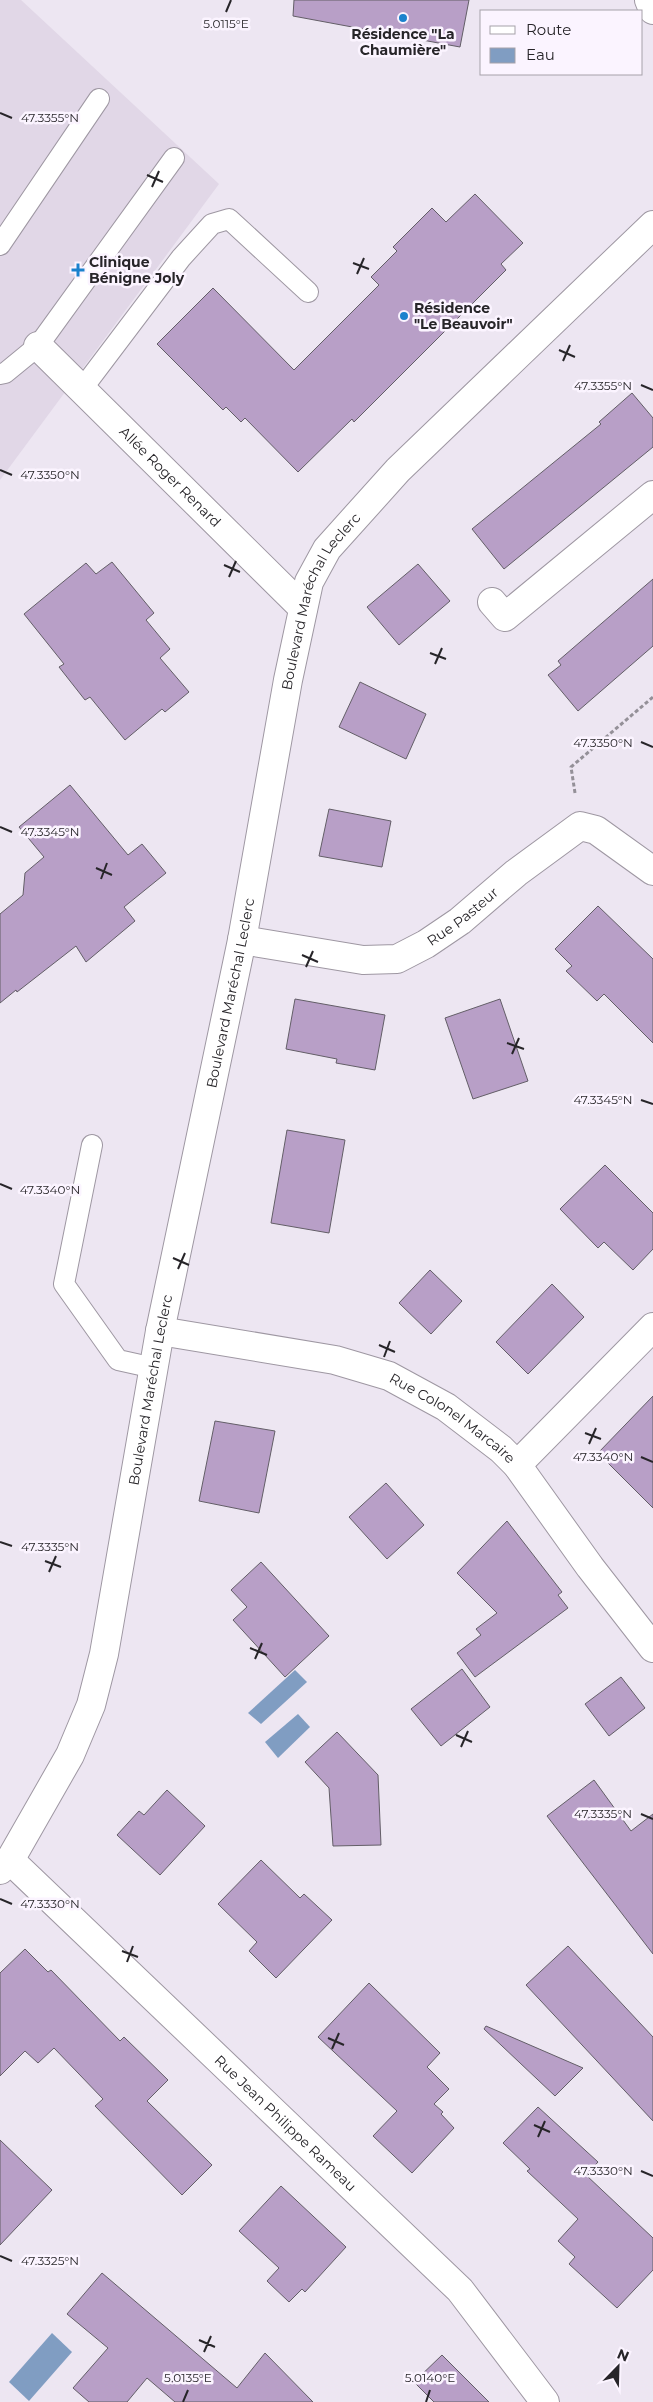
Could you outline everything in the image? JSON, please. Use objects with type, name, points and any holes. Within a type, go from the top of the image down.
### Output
[{"type":"street","points":[[649,0],[653,10]]},
{"type":"street","name":"Boulevard Maréchal Leclerc","points":[[5,1865],[70,1755],[91,1705],[104,1654],[160,1331],[242,940],[309,582],[327,549],[398,470],[653,225]]},
{"type":"street","name":"Allée Roger Renard","points":[[38,346],[303,608]]},
{"type":"street","points":[[492,602],[505,617],[653,495]]},
{"type":"street","points":[[580,826],[596,830],[653,871]]},
{"type":"street","name":"Rue Pasteur","points":[[242,940],[363,960],[397,959],[426,944],[460,921],[516,873],[580,826]]},
{"type":"street","points":[[517,1465],[653,1327]]},
{"type":"street","name":"Rue Colonel Marcaire","points":[[160,1331],[335,1360],[389,1376],[446,1406],[501,1449],[517,1465],[590,1567],[653,1648]]},
{"type":"street","name":"Rue Jean Philippe Rameau","points":[[5,1865],[460,2290],[545,2402]]},
{"type":"lane","points":[[0,244],[99,99]]},
{"type":"lane","points":[[0,374],[4,373],[38,346],[174,158]]},
{"type":"lane","points":[[82,389],[181,258],[212,224],[230,219],[308,292]]},
{"type":"lane","points":[[92,1145],[64,1284],[118,1360],[154,1368]]},
{"type":"path","points":[[580,826],[571,767],[653,697]]},
{"type":"shaded area","name":"Clinique Bénigne Joly","points":[[0,0],[21,0],[219,184],[0,480]]},
{"type":"water","points":[[295,1670],[307,1682],[261,1724],[248,1713]]},
{"type":"water","points":[[298,1714],[310,1727],[278,1758],[265,1742]]},
{"type":"water","points":[[52,2333],[72,2352],[29,2401],[9,2382]]},
{"type":"building","name":"Résidence \"La Chaumière\"","points":[[294,0],[469,0],[460,47],[293,16]]},
{"type":"building","name":"Résidence \"Le Beauvoir\"","points":[[475,194],[523,243],[501,264],[506,270],[354,422],[352,419],[298,472],[245,418],[241,422],[226,407],[223,410],[157,344],[213,288],[294,370],[379,285],[371,277],[397,251],[393,247],[432,208],[446,222]]},
{"type":"building","points":[[632,393],[653,418],[653,447],[504,569],[472,529],[601,424],[599,422]]},
{"type":"building","points":[[112,562],[154,613],[146,620],[170,649],[160,658],[189,692],[165,712],[162,709],[125,740],[90,697],[85,700],[59,667],[64,664],[24,614],[86,563],[96,574]]},
{"type":"building","points":[[418,564],[450,601],[399,645],[367,607]]},
{"type":"building","points":[[653,579],[653,646],[578,711],[548,675],[561,665],[558,661]]},
{"type":"building","points":[[360,682],[426,714],[406,759],[339,727]]},
{"type":"building","points":[[70,785],[128,855],[142,844],[166,873],[124,907],[135,921],[86,962],[76,946],[0,1003],[0,914],[23,895],[25,873],[44,857],[19,827]]},
{"type":"building","points":[[329,809],[391,821],[382,867],[319,856]]},
{"type":"building","points":[[598,906],[653,959],[653,1043],[604,994],[597,1001],[566,971],[572,966],[555,949]]},
{"type":"building","points":[[295,999],[385,1015],[375,1070],[336,1063],[337,1059],[286,1049]]},
{"type":"building","points":[[500,999],[528,1081],[473,1099],[445,1018]]},
{"type":"building","points":[[287,1130],[345,1140],[329,1233],[271,1223]]},
{"type":"building","points":[[605,1165],[653,1213],[653,1249],[633,1270],[604,1242],[598,1248],[560,1209]]},
{"type":"building","points":[[430,1270],[462,1301],[431,1334],[399,1303]]},
{"type":"building","points":[[552,1284],[584,1317],[528,1374],[496,1342]]},
{"type":"building","points":[[653,1396],[653,1508],[598,1453]]},
{"type":"building","points":[[215,1421],[275,1431],[259,1513],[199,1501]]},
{"type":"building","points":[[386,1483],[424,1525],[387,1559],[349,1517]]},
{"type":"building","points":[[507,1521],[562,1592],[558,1595],[568,1608],[475,1677],[457,1653],[481,1635],[476,1629],[497,1613],[457,1573]]},
{"type":"building","points":[[261,1562],[329,1636],[285,1677],[233,1620],[247,1607],[231,1590]]},
{"type":"building","points":[[462,1669],[490,1707],[441,1746],[411,1709]]},
{"type":"building","points":[[621,1677],[645,1708],[609,1736],[585,1704]]},
{"type":"building","points":[[337,1732],[378,1775],[381,1845],[333,1846],[329,1788],[305,1762]]},
{"type":"building","points":[[594,1780],[631,1831],[653,1814],[653,1954],[547,1816]]},
{"type":"building","points":[[167,1790],[205,1826],[160,1875],[117,1835],[139,1811],[144,1815]]},
{"type":"building","points":[[261,1860],[300,1898],[304,1894],[332,1920],[276,1978],[249,1951],[257,1942],[218,1904]]},
{"type":"building","points":[[568,1946],[653,2037],[653,2121],[526,1985]]},
{"type":"building","points":[[25,1949],[48,1972],[51,1970],[120,2041],[124,2037],[168,2080],[147,2101],[212,2165],[182,2195],[95,2106],[103,2099],[54,2048],[38,2063],[25,2051],[0,2076],[0,1973]]},
{"type":"building","points":[[369,1983],[440,2053],[427,2067],[449,2089],[434,2104],[443,2112],[441,2114],[454,2128],[412,2173],[373,2136],[397,2111],[318,2037]]},
{"type":"building","points":[[486,2026],[583,2068],[555,2096],[484,2029]]},
{"type":"building","points":[[538,2107],[598,2162],[586,2175],[653,2238],[653,2270],[617,2308],[569,2264],[575,2257],[558,2241],[578,2219],[527,2171],[530,2169],[503,2143]]},
{"type":"building","points":[[0,2140],[52,2190],[0,2245]]},
{"type":"building","points":[[281,2186],[346,2247],[305,2292],[302,2289],[289,2302],[267,2281],[279,2268],[239,2231]]},
{"type":"building","points":[[102,2273],[237,2388],[265,2353],[313,2402],[175,2402],[147,2378],[127,2402],[89,2402],[73,2388],[108,2348],[67,2314]]},
{"type":"building","points":[[442,2355],[489,2402],[434,2402],[414,2382]]},
{"type":"place","name":"Résidence \"La Chaumière\"","points":[[403,18]]},
{"type":"place","name":"Clinique Bénigne Joly","points":[[78,270]]},
{"type":"place","name":"Résidence \"Le Beauvoir\"","points":[[404,316]]}]
